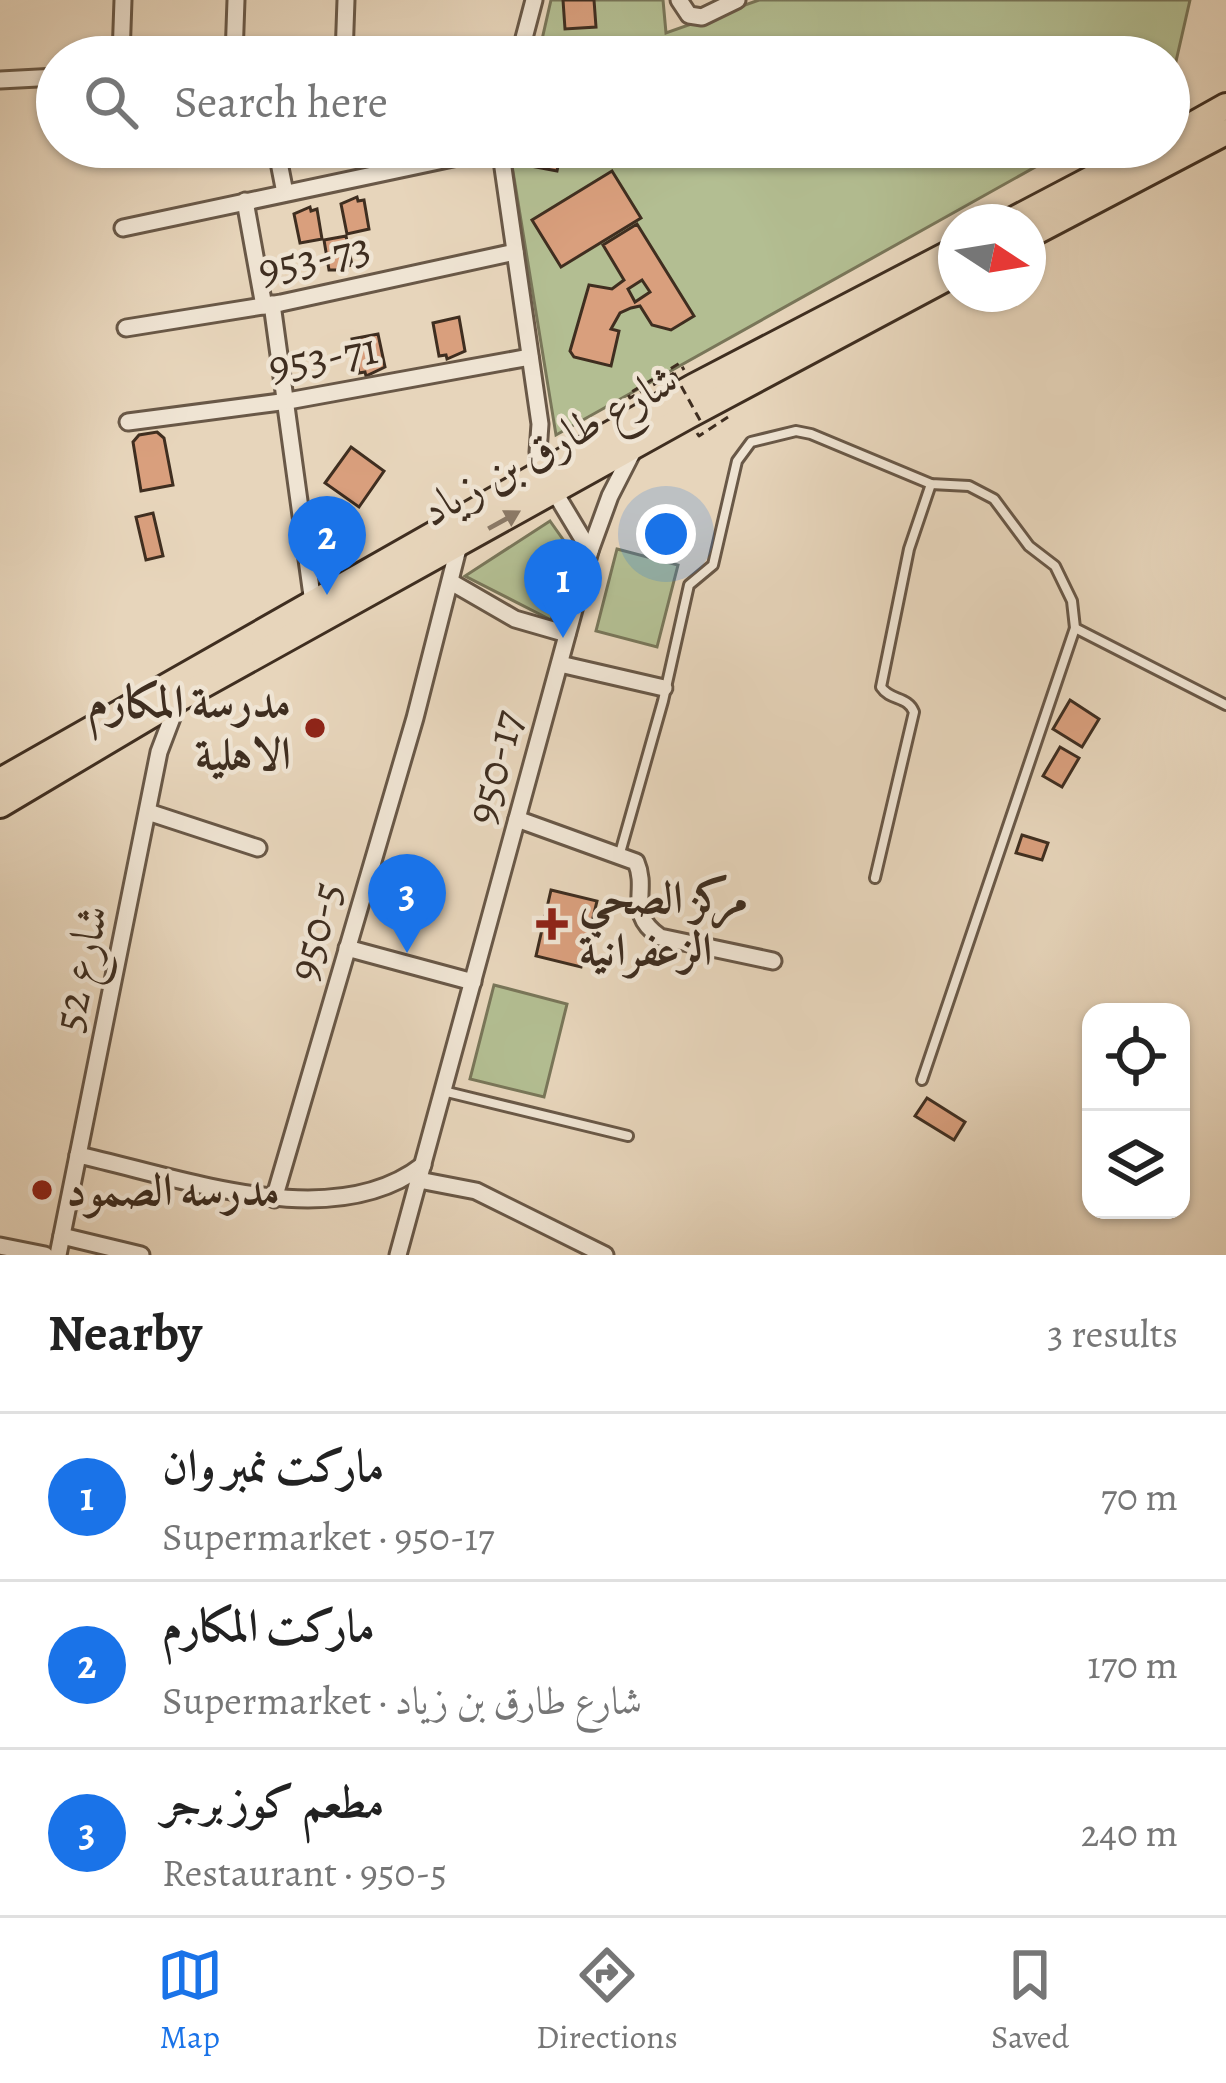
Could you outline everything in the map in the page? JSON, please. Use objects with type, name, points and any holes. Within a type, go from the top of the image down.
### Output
[{"type":"main road","points":[[1190,126],[1226,106]]},
{"type":"main road","points":[[1190,151],[1226,132]]},
{"type":"main road","points":[[1043,204],[1112,168]]},
{"type":"main road","points":[[1046,227],[1157,168]]},
{"type":"main road","name":"شارع طارق بن زياد","points":[[0,781],[313,603],[548,481],[938,260]]},
{"type":"main road","name":"شارع طارق بن زياد","points":[[0,805],[180,698],[459,545],[548,481],[638,443],[938,283]]},
{"type":"street","points":[[122,36],[123,0]]},
{"type":"street","points":[[235,36],[236,0]]},
{"type":"street","points":[[345,36],[346,0]]},
{"type":"street","points":[[525,36],[534,0]]},
{"type":"street","points":[[679,0],[688,15],[702,17],[737,0]]},
{"type":"street","points":[[0,80],[36,78]]},
{"type":"street","points":[[280,168],[285,193]]},
{"type":"street","points":[[123,228],[379,168]]},
{"type":"street","points":[[503,168],[548,481],[590,551]]},
{"type":"street","points":[[244,201],[288,401],[313,603]]},
{"type":"street","name":"953-73","points":[[126,328],[268,305],[515,252]]},
{"type":"street","name":"953-71","points":[[128,422],[288,401],[530,358]]},
{"type":"street","name":"950-17","points":[[398,1255],[590,551],[610,496],[638,443]]},
{"type":"street","name":"950-5","points":[[274,1198],[459,545]]},
{"type":"street","points":[[451,582],[515,619],[568,634]]},
{"type":"street","points":[[560,664],[664,688]]},
{"type":"street","name":"شارع 52","points":[[58,1255],[159,752],[180,698]]},
{"type":"street","points":[[128,729],[159,752]]},
{"type":"street","points":[[148,812],[258,848]]},
{"type":"street","points":[[517,819],[636,862],[639,911],[645,927],[660,937],[773,961]]},
{"type":"street","points":[[347,948],[473,982]]},
{"type":"street","points":[[78,1155],[274,1198],[314,1201],[354,1196],[421,1173],[492,1197],[605,1255]]},
{"type":"street","points":[[62,1236],[141,1255]]},
{"type":"street","points":[[0,1246],[45,1255]]},
{"type":"lane","points":[[620,853],[689,584],[713,565],[737,461],[752,442],[796,431],[932,484],[969,486],[994,499],[1029,546],[1055,566],[1072,601],[1075,628],[922,1080]]},
{"type":"lane","points":[[875,878],[914,712],[906,700],[890,696],[881,686],[909,550],[932,484]]},
{"type":"lane","points":[[1075,628],[1226,705]]},
{"type":"lane","points":[[443,1091],[628,1136]]},
{"type":"path","points":[[673,370],[631,398],[628,394],[673,370]]},
{"type":"path","points":[[673,370],[701,422]]},
{"type":"green space","points":[[551,0],[663,0],[666,33],[759,0],[1190,0],[1182,36],[543,36]]},
{"type":"green space","points":[[512,168],[1033,168],[969,204],[938,204],[938,221],[556,435]]},
{"type":"green space","points":[[550,521],[574,555],[551,620],[465,576]]},
{"type":"green space","points":[[617,549],[678,565],[657,647],[596,631]]},
{"type":"green space","points":[[494,985],[567,1004],[544,1097],[470,1079]]},
{"type":"building","points":[[563,0],[594,0],[596,27],[565,29]]},
{"type":"building","points":[[612,171],[641,218],[561,267],[532,220]]},
{"type":"building","points":[[357,197],[364,200],[369,229],[347,234],[341,204]]},
{"type":"building","points":[[317,209],[322,239],[300,243],[294,214]]},
{"type":"building","points":[[637,224],[694,316],[671,330],[652,325],[640,306],[620,313],[611,329],[619,331],[611,366],[574,357],[570,351],[589,285],[612,289],[624,280],[603,245]],"holes":[[[642,280],[650,292],[635,302],[628,289]]]},
{"type":"building","points":[[346,236],[352,265],[347,270],[329,270],[324,240]]},
{"type":"building","points":[[459,317],[465,351],[447,359],[439,356],[433,323]]},
{"type":"building","points":[[378,334],[385,367],[366,376],[359,373],[352,339]]},
{"type":"building","points":[[157,432],[164,438],[173,485],[141,491],[133,442],[139,435]]},
{"type":"building","points":[[351,447],[384,471],[359,507],[325,483]]},
{"type":"building","points":[[153,513],[163,556],[146,560],[136,517]]},
{"type":"building","points":[[1070,700],[1099,719],[1082,747],[1053,729]]},
{"type":"building","points":[[1060,747],[1079,758],[1062,787],[1043,776]]},
{"type":"building","points":[[1022,835],[1048,843],[1042,860],[1016,853]]},
{"type":"building","points":[[551,890],[597,901],[581,967],[536,956]]},
{"type":"building","points":[[927,1098],[965,1122],[954,1140],[915,1116]]},
{"type":"place","name":"ماركت المكارم","points":[[327,595]]},
{"type":"place","name":"ماركت نمبر وان","points":[[563,638]]},
{"type":"place","name":"مدرسة المكارم الاهلية","points":[[315,728]]},
{"type":"place","name":"مركز الصحي الزعفرانية","points":[[552,924]]},
{"type":"place","name":"مطعم كوز برجر","points":[[407,953]]},
{"type":"place","name":"مدرسه الصمود","points":[[42,1190]]}]
